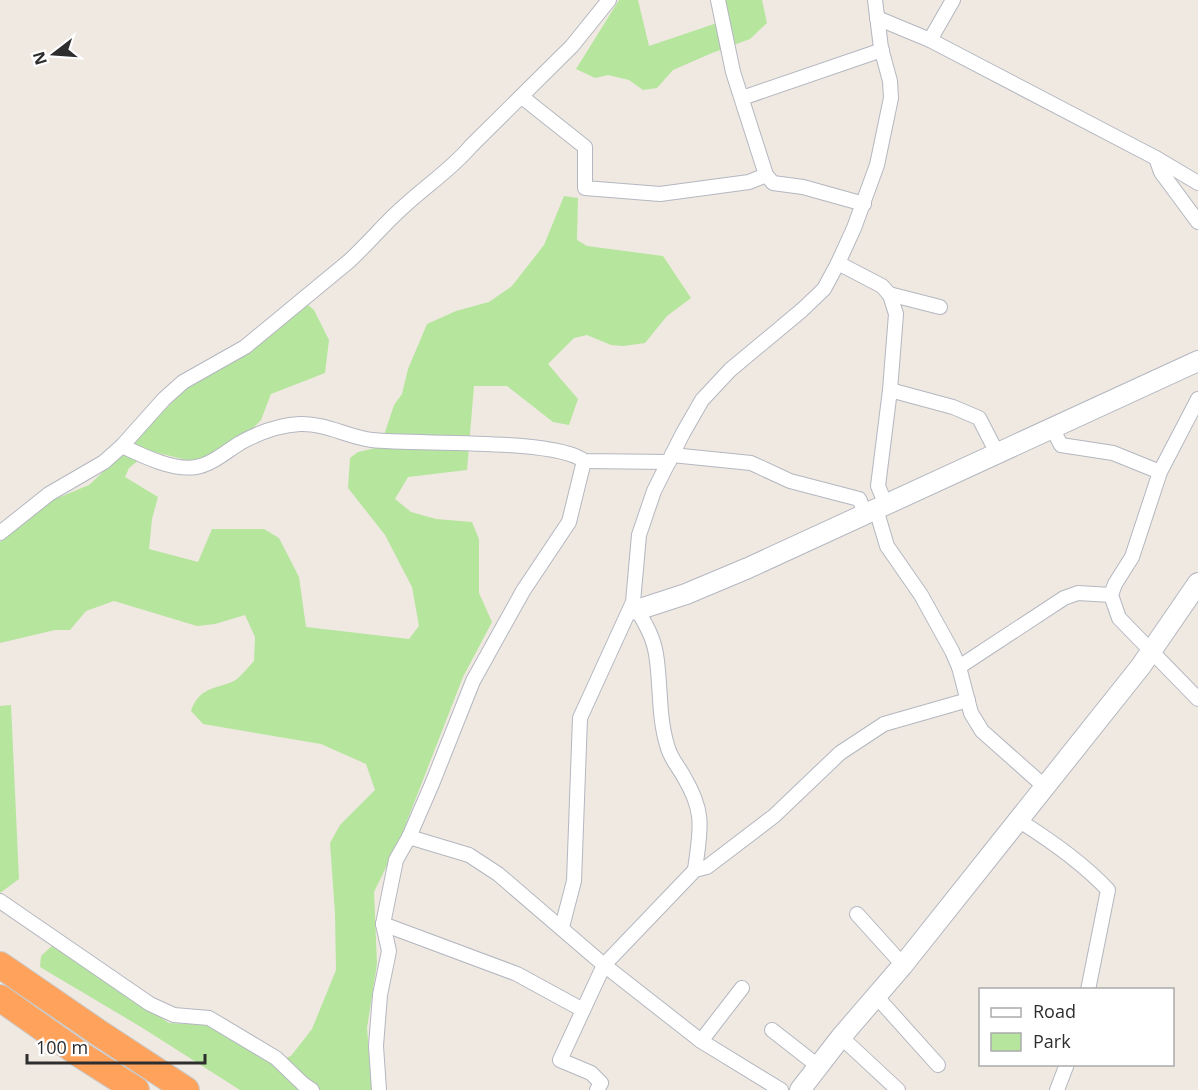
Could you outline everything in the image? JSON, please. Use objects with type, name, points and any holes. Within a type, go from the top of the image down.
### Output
[{"type":"highway","points":[[0,965],[99,1034],[186,1090]]},
{"type":"highway","points":[[0,998],[81,1055],[136,1090]]},
{"type":"street","points":[[0,533],[49,494],[92,471],[122,446],[164,399],[183,382],[245,347],[348,262],[410,201],[458,161],[522,97],[572,45],[609,0]]},
{"type":"street","points":[[718,0],[724,33],[766,175],[773,183],[803,187],[864,204]]},
{"type":"street","points":[[562,927],[574,881],[580,718],[635,606],[639,535],[645,513],[702,400],[729,370],[824,289],[864,204],[878,165],[891,98],[875,0]]},
{"type":"street","points":[[930,40],[953,0]]},
{"type":"street","points":[[877,18],[930,40],[1198,183]]},
{"type":"street","points":[[742,98],[882,51]]},
{"type":"street","points":[[522,97],[585,147],[585,188],[660,194],[749,182],[766,175]]},
{"type":"street","points":[[1156,159],[1161,172],[1198,222]]},
{"type":"street","points":[[838,263],[882,286],[896,314],[876,509],[887,546],[921,595],[952,651],[972,713],[982,731],[1045,787]]},
{"type":"street","points":[[888,294],[940,308]]},
{"type":"street","points":[[635,606],[708,585],[1198,361]]},
{"type":"street","points":[[890,390],[953,407],[980,418],[997,453]]},
{"type":"street","points":[[1198,399],[1160,472],[1132,558],[1115,584],[1111,595],[1119,618],[1198,699]]},
{"type":"street","points":[[122,446],[156,460],[174,465],[196,467],[270,429],[301,424],[370,440],[523,447],[576,455],[584,462],[671,458],[751,463],[790,481],[859,499],[876,509]]},
{"type":"street","points":[[1052,428],[1061,446],[1113,453],[1160,472]]},
{"type":"street","points":[[379,1090],[376,1046],[380,995],[389,951],[383,924],[387,895],[396,860],[409,837],[473,681],[523,591],[569,522],[584,462]]},
{"type":"street","points":[[800,1090],[1045,787],[1151,652],[1198,584]]},
{"type":"street","points":[[959,667],[1064,598],[1078,593],[1111,595]]},
{"type":"street","points":[[635,606],[648,629],[656,653],[666,745],[671,758],[697,801],[701,820],[695,870]]},
{"type":"street","points":[[597,1090],[601,1083],[591,1073],[560,1060],[604,964],[695,870],[707,867],[774,816],[840,753],[884,724],[968,700]]},
{"type":"street","points":[[1018,820],[1052,843],[1098,879],[1108,890],[1088,988]]},
{"type":"street","points":[[409,837],[469,855],[498,873],[604,964],[701,1041],[781,1090]]},
{"type":"street","points":[[0,902],[150,1004],[174,1015],[209,1018],[276,1058],[312,1090]]},
{"type":"street","points":[[857,914],[903,965]]},
{"type":"street","points":[[383,924],[517,974],[583,1010]]},
{"type":"street","points":[[701,1041],[742,988]]},
{"type":"street","points":[[876,996],[938,1065]]},
{"type":"street","points":[[772,1030],[818,1066]]},
{"type":"street","points":[[841,1037],[898,1090]]},
{"type":"street","points":[[1057,1090],[1067,1066]]},
{"type":"green space","points":[[619,0],[638,0],[649,46],[714,24],[727,15],[724,0],[762,0],[767,23],[750,39],[673,70],[657,88],[643,90],[629,80],[608,75],[595,78],[576,69]]},
{"type":"green space","points":[[564,196],[578,198],[577,240],[587,246],[663,256],[691,298],[667,316],[645,343],[611,345],[587,335],[574,338],[548,364],[578,399],[569,425],[553,422],[507,386],[474,386],[467,470],[408,477],[395,499],[411,512],[436,519],[472,522],[479,539],[479,593],[492,622],[463,677],[400,839],[374,892],[377,964],[367,1028],[372,1090],[240,1090],[141,1027],[40,967],[41,956],[54,944],[169,1023],[210,1025],[274,1062],[291,1056],[312,1029],[336,970],[330,843],[340,825],[375,790],[366,764],[321,744],[203,724],[191,711],[195,702],[205,692],[237,679],[254,661],[255,637],[245,615],[215,624],[197,626],[114,601],[86,611],[70,630],[55,630],[0,643],[0,542],[48,502],[89,485],[189,385],[256,345],[308,305],[314,310],[329,340],[325,373],[271,394],[261,420],[215,467],[150,451],[129,468],[125,477],[158,497],[152,519],[149,549],[198,562],[212,529],[264,529],[279,538],[299,577],[306,627],[409,639],[419,626],[412,587],[385,535],[348,488],[350,458],[358,452],[380,447],[394,405],[402,394],[408,369],[427,324],[456,311],[489,302],[512,286],[544,245]]},
{"type":"green space","points":[[11,705],[19,879],[0,893],[0,706]]}]
